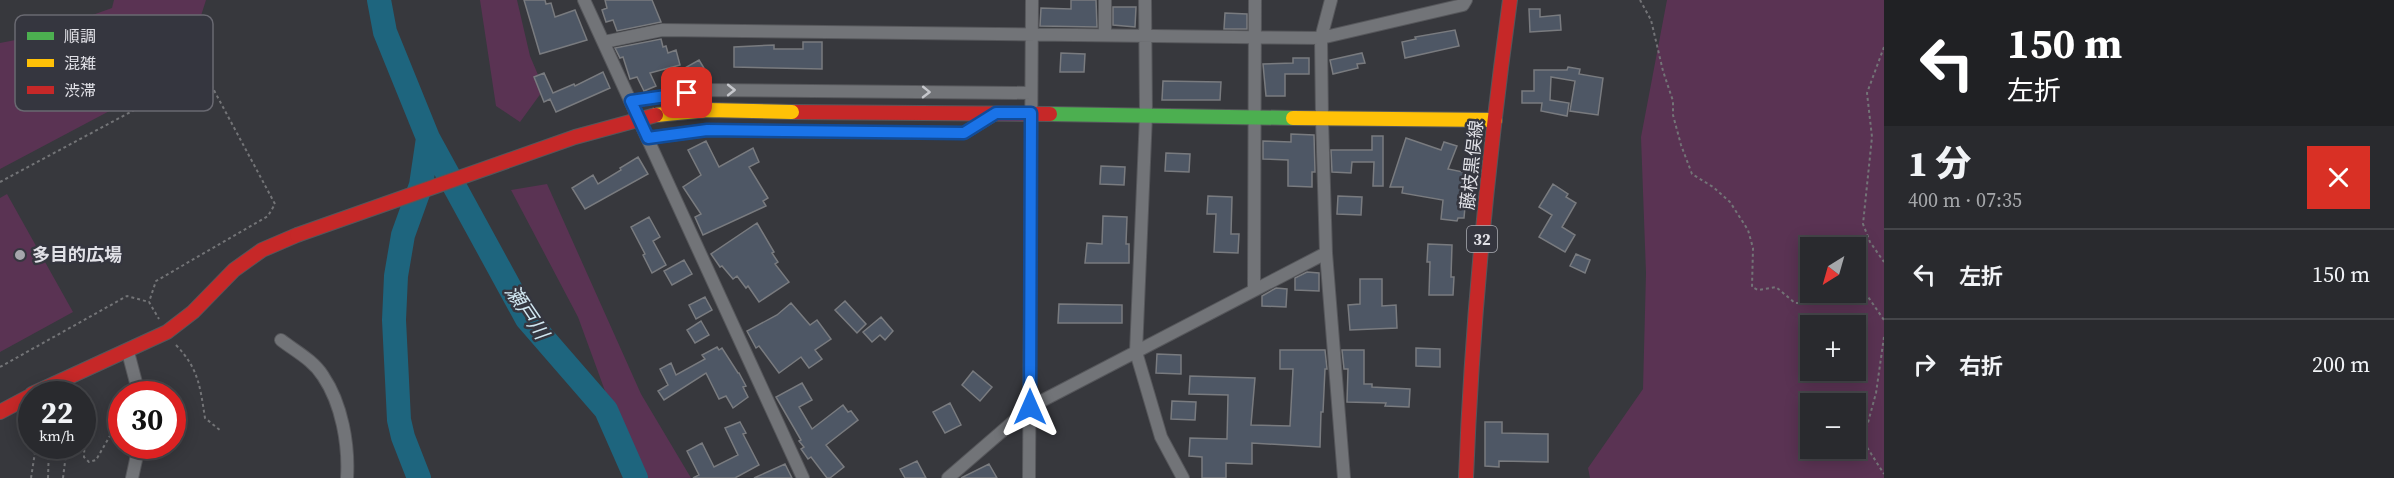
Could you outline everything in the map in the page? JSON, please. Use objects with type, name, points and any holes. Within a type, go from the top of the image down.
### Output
[{"type":"street","points":[[584,0],[803,478]]},
{"type":"street","points":[[1029,478],[1032,0]]},
{"type":"street","points":[[1105,0],[1105,35]]},
{"type":"street","points":[[1145,0],[1146,115],[1136,352],[1161,436],[1184,478]]},
{"type":"street","points":[[1254,289],[1255,0]]},
{"type":"street","points":[[1331,0],[1321,39],[1322,119],[1326,253],[1344,478]]},
{"type":"street","points":[[604,42],[662,30],[1321,39],[1463,5],[1466,0]]},
{"type":"street","name":"藤枝黒俣線","points":[[1466,478],[1472,345],[1494,120],[1510,0]]},
{"type":"street","points":[[631,101],[706,90],[1031,93]]},
{"type":"street","points":[[63,381],[168,332],[185,319],[234,270],[262,250],[297,235],[575,137],[643,117],[708,110],[1494,120]]},
{"type":"street","points":[[648,138],[707,130],[964,133],[996,113]]},
{"type":"street","points":[[948,478],[1030,407],[1326,253]]},
{"type":"street","points":[[281,340],[311,362],[323,376],[333,397],[345,436],[347,478]]},
{"type":"street","points":[[128,352],[136,381]]},
{"type":"street","points":[[0,412],[18,402]]},
{"type":"street","points":[[132,478],[136,459]]},
{"type":"path","points":[[1640,0],[1651,20],[1673,101],[1673,115],[1692,174],[1713,187],[1730,202],[1748,230],[1753,248],[1752,287],[1758,290],[1776,287],[1795,303],[1800,303]]},
{"type":"path","points":[[1884,47],[1867,93],[1872,137],[1863,224],[1870,242],[1884,262]]},
{"type":"path","points":[[149,302],[156,281],[268,216],[275,204],[213,90]]},
{"type":"path","points":[[0,182],[132,111]]},
{"type":"path","points":[[1866,294],[1884,320]]},
{"type":"path","points":[[0,367],[127,296],[149,302],[161,322]]},
{"type":"path","points":[[1884,337],[1876,393],[1863,441],[1884,474]]},
{"type":"path","points":[[174,342],[186,355],[199,381],[205,418],[221,432]]},
{"type":"path","points":[[86,459],[89,462],[96,460],[108,439]]},
{"type":"path","points":[[31,478],[34,459]]},
{"type":"path","points":[[48,478],[49,459]]},
{"type":"path","points":[[63,478],[65,459]]},
{"type":"shaded area","points":[[114,0],[206,0],[201,15],[92,15],[112,8]]},
{"type":"shaded area","points":[[480,0],[517,0],[530,56],[544,89],[520,122],[496,106]]},
{"type":"shaded area","points":[[1667,0],[1884,0],[1884,478],[1590,478],[1588,468],[1643,389],[1646,273],[1641,137]]},
{"type":"shaded area","points":[[15,40],[15,111],[109,111],[0,169],[0,43]]},
{"type":"shaded area","points":[[547,184],[641,394],[691,478],[646,478],[612,410],[578,317],[511,190]]},
{"type":"shaded area","name":"多目的広場","points":[[7,194],[73,312],[0,352],[0,198]]},
{"type":"building","points":[[524,0],[545,0],[546,4],[551,3],[555,17],[575,10],[587,40],[540,54]]},
{"type":"building","points":[[605,0],[652,0],[661,22],[617,31],[613,20],[606,22],[602,10],[607,8]]},
{"type":"building","points":[[1071,0],[1096,0],[1097,27],[1040,26],[1041,8],[1071,9]]},
{"type":"building","points":[[1113,7],[1136,7],[1135,27],[1113,25]]},
{"type":"building","points":[[1529,9],[1540,9],[1540,17],[1560,15],[1561,30],[1530,32]]},
{"type":"building","points":[[1225,13],[1247,14],[1247,29],[1224,29]]},
{"type":"building","points":[[1455,30],[1459,46],[1405,58],[1402,42],[1416,39],[1415,37]]},
{"type":"building","points":[[661,39],[668,53],[676,50],[680,65],[650,73],[656,86],[644,91],[637,77],[630,79],[623,57],[620,58],[615,48]]},
{"type":"building","points":[[803,42],[822,42],[822,69],[734,67],[734,47],[774,45],[774,49],[803,49]]},
{"type":"building","points":[[1061,53],[1085,54],[1084,72],[1060,72]]},
{"type":"building","points":[[1362,53],[1365,63],[1357,64],[1358,68],[1333,74],[1330,60]]},
{"type":"building","points":[[1293,58],[1309,58],[1309,74],[1285,74],[1285,96],[1266,96],[1263,64],[1293,63]]},
{"type":"building","points":[[699,60],[707,73],[689,83],[687,80],[682,83],[676,73]]},
{"type":"building","points":[[1568,67],[1580,69],[1579,74],[1603,78],[1598,115],[1570,111],[1575,81],[1551,77],[1550,100],[1569,103],[1567,116],[1541,111],[1542,103],[1522,103],[1522,91],[1534,91],[1534,70],[1567,70]]},
{"type":"building","points":[[603,72],[610,88],[556,112],[550,99],[544,102],[534,77],[544,73],[553,93],[574,84],[575,86]]},
{"type":"building","points":[[1163,81],[1221,82],[1220,100],[1162,100]]},
{"type":"building","points":[[1291,134],[1314,135],[1315,172],[1312,172],[1312,187],[1288,186],[1288,160],[1263,159],[1263,141],[1291,142]]},
{"type":"building","points":[[1372,136],[1383,136],[1383,186],[1373,186],[1374,162],[1352,162],[1351,173],[1332,172],[1331,150],[1372,150]]},
{"type":"building","points":[[1406,138],[1441,150],[1444,142],[1457,146],[1448,169],[1468,173],[1464,218],[1458,218],[1457,221],[1441,219],[1443,200],[1402,193],[1403,187],[1390,187]]},
{"type":"building","points":[[706,141],[719,167],[753,148],[759,162],[749,167],[768,198],[763,201],[766,206],[703,235],[695,217],[701,214],[683,187],[701,175],[688,150]]},
{"type":"building","points":[[1166,153],[1190,154],[1189,172],[1165,171]]},
{"type":"building","points":[[638,157],[648,174],[585,209],[572,188],[593,175],[598,184]]},
{"type":"building","points":[[1101,166],[1125,167],[1124,185],[1100,184]]},
{"type":"building","points":[[1553,184],[1568,194],[1566,197],[1576,203],[1562,227],[1575,235],[1565,252],[1539,237],[1552,215],[1539,207]]},
{"type":"building","points":[[1208,196],[1232,197],[1231,234],[1239,234],[1238,253],[1214,252],[1216,214],[1207,214]]},
{"type":"building","points":[[1338,196],[1362,197],[1361,215],[1337,214]]},
{"type":"building","points":[[1103,216],[1127,217],[1126,244],[1129,244],[1129,263],[1085,263],[1087,243],[1102,244]]},
{"type":"building","points":[[649,217],[660,237],[653,241],[666,265],[652,273],[631,227]]},
{"type":"building","points":[[757,223],[774,252],[772,253],[778,262],[775,264],[789,282],[759,302],[748,286],[746,288],[737,276],[733,279],[722,266],[720,267],[711,254]]},
{"type":"building","points":[[1428,244],[1452,245],[1453,295],[1429,295]]},
{"type":"building","points":[[1576,254],[1590,260],[1585,273],[1570,266]]},
{"type":"building","points":[[684,260],[692,274],[672,285],[664,271]]},
{"type":"building","points":[[1307,272],[1319,273],[1319,291],[1295,290],[1295,278]]},
{"type":"building","points":[[1360,279],[1382,279],[1382,306],[1396,305],[1397,328],[1350,330],[1348,305],[1360,304]]},
{"type":"building","points":[[1276,288],[1287,289],[1286,307],[1262,306],[1262,296]]},
{"type":"building","points":[[705,297],[712,310],[696,319],[689,305]]},
{"type":"building","points":[[845,301],[866,324],[857,333],[835,310]]},
{"type":"building","points":[[791,303],[810,325],[817,320],[831,339],[815,350],[822,359],[809,368],[801,357],[779,373],[759,346],[756,348],[747,331],[777,315]]},
{"type":"building","points":[[1059,304],[1122,305],[1122,323],[1058,323]]},
{"type":"building","points":[[881,317],[893,331],[885,340],[880,335],[872,342],[863,332]]},
{"type":"building","points":[[701,321],[709,335],[695,343],[687,330]]},
{"type":"building","points":[[717,347],[719,350],[722,348],[739,373],[746,386],[743,387],[748,397],[733,408],[726,396],[719,399],[706,373],[664,400],[658,391],[668,385],[660,369],[671,363],[676,375],[705,359],[702,355]]},
{"type":"building","points":[[1416,348],[1440,349],[1440,367],[1416,366]]},
{"type":"building","points":[[1280,350],[1325,350],[1327,369],[1325,369],[1323,412],[1321,412],[1320,447],[1252,443],[1252,464],[1226,463],[1226,478],[1202,478],[1202,457],[1189,456],[1190,438],[1227,439],[1228,395],[1189,394],[1190,376],[1255,378],[1251,425],[1290,426],[1293,369],[1280,369]]},
{"type":"building","points":[[1342,350],[1364,350],[1364,384],[1372,384],[1372,387],[1410,389],[1409,407],[1385,406],[1386,403],[1347,402],[1348,369],[1344,369]]},
{"type":"building","points":[[1157,354],[1181,355],[1181,374],[1156,373]]},
{"type":"building","points":[[973,371],[992,387],[980,401],[962,385]]},
{"type":"building","points":[[802,383],[812,400],[799,407],[812,429],[843,405],[858,420],[826,445],[844,467],[830,478],[827,478],[811,457],[808,459],[801,449],[804,447],[799,441],[801,440],[776,397]]},
{"type":"building","points":[[1172,401],[1196,402],[1195,420],[1171,419]]},
{"type":"building","points":[[950,403],[961,425],[945,433],[933,412]]},
{"type":"building","points":[[740,422],[746,433],[743,434],[759,465],[735,478],[693,478],[699,475],[687,451],[702,443],[714,467],[738,455],[725,428]]},
{"type":"building","points":[[1485,422],[1502,422],[1502,433],[1548,434],[1548,462],[1499,461],[1499,467],[1485,466]]},
{"type":"building","points":[[917,461],[926,478],[905,478],[900,469]]},
{"type":"building","points":[[785,464],[792,478],[754,478]]},
{"type":"building","points":[[989,464],[997,478],[961,478]]},
{"type":"waterway","name":"瀬戸川","points":[[379,0],[385,32],[428,138],[527,319],[606,410],[636,478]]},
{"type":"waterway","name":"瀬戸川","points":[[419,478],[399,420],[394,320],[396,276],[403,235],[421,185],[428,138]]},
{"type":"traffic: fast","points":[[1050,114],[1293,118]]},
{"type":"traffic: slow","points":[[656,115],[708,110],[792,112]]},
{"type":"traffic: slow","points":[[1293,118],[1495,120]]},
{"type":"traffic: jam","points":[[1466,478],[1472,358],[1482,239],[1510,0]]},
{"type":"traffic: jam","points":[[792,112],[1050,114]]},
{"type":"traffic: jam","points":[[297,235],[575,137],[656,115]]},
{"type":"traffic: jam","points":[[60,381],[167,332],[193,312],[234,270],[262,250],[297,235]]},
{"type":"traffic: jam","points":[[0,412],[18,402]]},
{"type":"place","name":"多目的広場","points":[[20,255]]},
{"type":"route","points":[[687,93],[631,101],[648,138],[707,130],[964,133],[996,113],[1031,113],[1030,407]]}]
